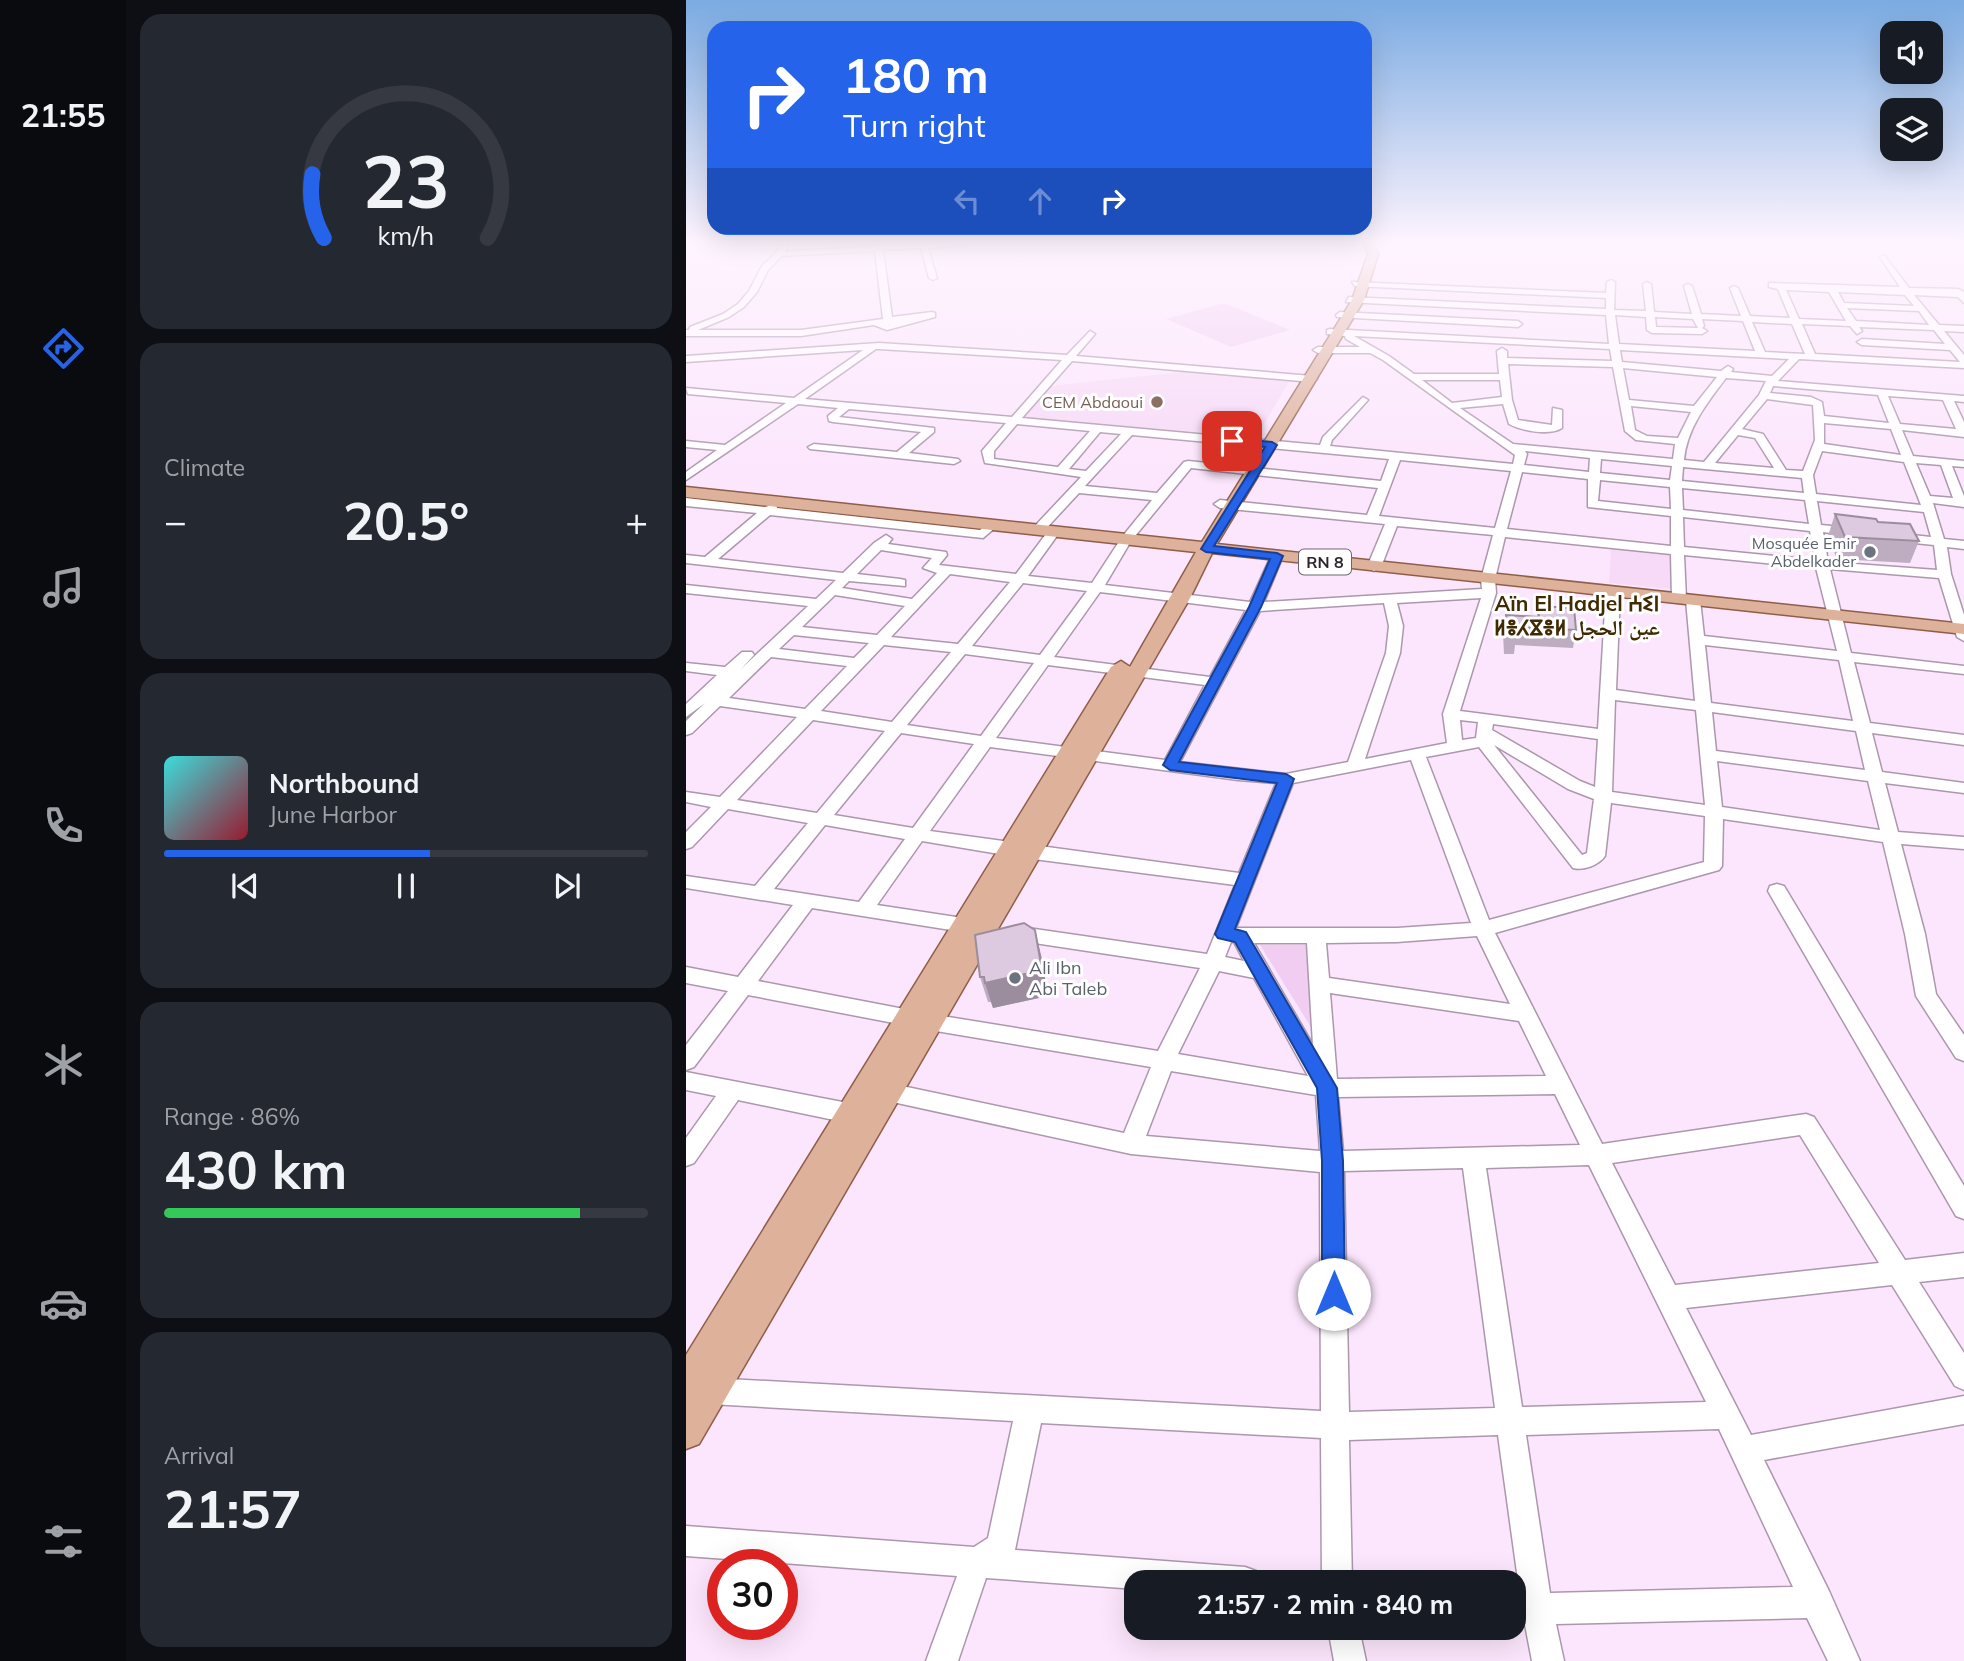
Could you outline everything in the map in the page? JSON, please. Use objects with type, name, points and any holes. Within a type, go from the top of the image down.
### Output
[{"type":"main road","points":[[686,1431],[693,1386],[862,1116],[1200,548],[1341,321]]},
{"type":"main road","name":"RN 8","points":[[686,492],[772,507],[899,521],[1045,532],[1374,567],[1489,586],[1613,592],[1834,615],[1963,632]]},
{"type":"main road","points":[[862,1116],[888,1092],[920,1020]]},
{"type":"street","points":[[686,334],[716,321]]},
{"type":"street","points":[[686,477],[870,348],[890,324],[890,321]]},
{"type":"street","points":[[1419,337],[1423,321]]},
{"type":"street","points":[[1452,321],[1518,324]]},
{"type":"street","points":[[1517,341],[1518,321]]},
{"type":"street","points":[[1611,321],[1617,365],[1633,435],[1644,439],[1683,441]]},
{"type":"street","points":[[1651,321],[1652,330],[1702,331]]},
{"type":"street","points":[[1699,321],[1708,350]]},
{"type":"street","points":[[1747,321],[1760,352]]},
{"type":"street","points":[[1795,321],[1811,356]]},
{"type":"street","points":[[1810,321],[1964,328]]},
{"type":"street","points":[[1770,386],[1882,393],[1964,363],[1930,321]]},
{"type":"street","points":[[1852,322],[1872,360]]},
{"type":"street","points":[[686,334],[799,338],[890,324]]},
{"type":"street","points":[[1334,333],[1517,341],[1583,338],[1614,345],[1872,360],[1947,397],[1964,399]]},
{"type":"street","points":[[1334,333],[1374,350],[1521,454],[1489,586],[1451,714],[1455,746]]},
{"type":"street","points":[[1089,475],[989,461],[988,451],[1090,334]]},
{"type":"street","points":[[1583,338],[1589,362]]},
{"type":"street","points":[[1500,340],[1507,400],[1513,422],[1521,426],[1557,428],[1557,410]]},
{"type":"street","points":[[1862,342],[1952,347]]},
{"type":"street","points":[[870,348],[992,365]]},
{"type":"street","points":[[690,362],[870,348],[1069,358],[1307,379]]},
{"type":"street","points":[[1323,351],[1374,350]]},
{"type":"street","points":[[1232,935],[1397,935],[1483,929],[1713,866],[1714,812],[1697,640],[1686,600],[1677,549],[1676,482],[1683,441],[1697,409],[1740,356],[1739,351]]},
{"type":"street","points":[[1018,367],[1029,356]]},
{"type":"street","points":[[1708,464],[1797,356]]},
{"type":"street","points":[[1503,361],[1589,362],[1723,374],[1770,386],[1818,404],[1819,447],[1807,475],[1822,565],[1915,934],[1926,996],[1964,1052]]},
{"type":"street","points":[[1045,369],[1059,370]]},
{"type":"street","points":[[1413,377],[1505,381]]},
{"type":"street","points":[[1912,380],[1964,393]]},
{"type":"street","points":[[1423,384],[1505,381]]},
{"type":"street","points":[[687,388],[1016,422],[1596,474],[1809,496],[1927,504],[1963,503],[1945,462]]},
{"type":"street","points":[[1882,393],[1927,504],[1939,543],[1944,575],[1963,632]]},
{"type":"street","points":[[1947,397],[1964,434]]},
{"type":"street","points":[[1324,449],[1327,439],[1363,400]]},
{"type":"street","points":[[1450,406],[1507,400]]},
{"type":"street","points":[[1626,403],[1697,409]]},
{"type":"street","points":[[848,405],[832,416],[833,419],[930,430],[900,455]]},
{"type":"street","points":[[1819,419],[1964,434]]},
{"type":"street","points":[[1060,472],[1097,429]]},
{"type":"street","points":[[1735,431],[1759,436],[1782,472]]},
{"type":"street","points":[[760,893],[963,649],[1019,579],[1045,532],[1077,489],[1129,432]]},
{"type":"street","points":[[686,444],[726,448]]},
{"type":"street","points":[[814,447],[954,461]]},
{"type":"street","points":[[1513,447],[1807,475]]},
{"type":"street","points":[[1819,447],[1964,464]]},
{"type":"street","points":[[686,454],[714,457]]},
{"type":"street","points":[[1596,455],[1592,504],[1870,534]]},
{"type":"street","points":[[1371,519],[1396,456]]},
{"type":"street","points":[[863,909],[1096,588],[1126,540],[1188,464],[1385,485]]},
{"type":"street","points":[[1077,489],[1160,497]]},
{"type":"street","points":[[686,502],[772,507]]},
{"type":"street","points":[[1227,505],[1944,575]]},
{"type":"street","points":[[708,561],[772,507]]},
{"type":"street","points":[[686,667],[736,673],[766,652],[789,630],[811,602],[830,590],[839,576],[878,546],[899,521]]},
{"type":"street","points":[[686,730],[709,699],[899,521]]},
{"type":"street","points":[[1374,567],[1393,521]]},
{"type":"street","points":[[1884,536],[1964,545]]},
{"type":"street","points":[[878,546],[941,555],[930,568],[946,571],[1255,607],[1389,598],[1489,586]]},
{"type":"street","points":[[1170,765],[1255,607],[1277,556]]},
{"type":"street","points":[[686,559],[900,583]]},
{"type":"street","points":[[686,843],[878,639],[946,571]]},
{"type":"street","points":[[686,589],[811,602]]},
{"type":"street","points":[[830,590],[914,603]]},
{"type":"street","points":[[1485,731],[1579,864],[1597,856],[1603,796],[1613,592]]},
{"type":"street","points":[[1354,767],[1393,653],[1396,626],[1389,598]]},
{"type":"street","points":[[789,630],[963,649],[1213,682]]},
{"type":"street","points":[[1697,640],[1964,670]]},
{"type":"street","points":[[766,652],[856,663]]},
{"type":"street","points":[[1608,694],[1964,740]]},
{"type":"street","points":[[686,712],[709,699],[984,741],[1286,779],[1455,746],[1485,731],[1606,736]]},
{"type":"street","points":[[1451,714],[1485,731],[1574,785],[1603,796],[1890,837],[1964,843]]},
{"type":"street","points":[[1417,755],[1483,929],[1744,1450],[1844,1661]]},
{"type":"street","points":[[1708,755],[1964,788]]},
{"type":"street","points":[[1130,1143],[1166,1059],[1213,962],[1232,935],[1245,880],[1286,779]]},
{"type":"street","points":[[686,797],[1021,851],[1245,880]]},
{"type":"street","points":[[686,882],[1213,962],[1261,972]]},
{"type":"street","points":[[1777,891],[1964,1208]]},
{"type":"street","points":[[686,1061],[807,901]]},
{"type":"street","points":[[1232,935],[1261,972],[1327,1088]]},
{"type":"street","points":[[1316,936],[1332,1161],[1337,1570]]},
{"type":"street","points":[[686,975],[920,1020],[1327,1088],[1561,1085]]},
{"type":"street","points":[[1320,984],[1525,1014]]},
{"type":"street","points":[[686,1081],[862,1116]]},
{"type":"street","points":[[686,1156],[733,1090]]},
{"type":"street","points":[[888,1092],[1130,1143],[1303,1162],[1596,1155],[1806,1124],[1964,1377]]},
{"type":"street","points":[[1473,1158],[1537,1609],[1548,1661]]},
{"type":"street","points":[[1667,1298],[1964,1265]]},
{"type":"street","points":[[693,1386],[1335,1426],[1726,1415]]},
{"type":"street","points":[[942,1661],[976,1563],[1001,1547],[1030,1408]]},
{"type":"street","points":[[1744,1450],[1964,1410]]},
{"type":"street","points":[[686,1541],[1124,1573]]},
{"type":"street","points":[[1537,1609],[1818,1602]]},
{"type":"street","points":[[1346,1640],[1350,1661]]},
{"type":"shaded area","points":[[1170,321],[1267,321],[1290,330],[1231,347]]},
{"type":"shaded area","name":"CEM Abdaoui","points":[[1191,371],[1290,380],[1255,439],[1241,437],[1231,428],[1193,432],[1024,417],[1051,386]]},
{"type":"shaded area","points":[[1611,547],[1671,553],[1672,589],[1609,583]]},
{"type":"shaded area","points":[[1260,945],[1312,945],[1314,1032]]},
{"type":"building","points":[[1835,514],[1876,519],[1878,522],[1910,524],[1919,541],[1845,537]]},
{"type":"building","points":[[1538,606],[1574,608],[1576,630],[1516,627],[1517,636],[1506,636],[1506,615],[1539,617]]},
{"type":"building","points":[[1024,923],[1035,930],[1042,970],[985,983],[984,977],[980,977],[975,935]]},
{"type":"place","name":"CEM Abdaoui","points":[[1157,402]]},
{"type":"place","name":"Mosquée Emir Abdelkader","points":[[1870,552]]},
{"type":"place","name":"Ali Ibn Abi Taleb","points":[[1015,978]]},
{"type":"district","name":"Aïn El Hadjel ⵄⵉⵏ ⵍⴻⵃⴵⴻⵍ عين الحجل","points":[[1577,616]]},
{"type":"route","points":[[1232,441],[1272,445],[1206,549],[1277,556],[1255,607],[1233,643],[1170,765],[1286,779],[1224,934],[1240,936],[1327,1088],[1332,1161],[1334,1294]]}]
